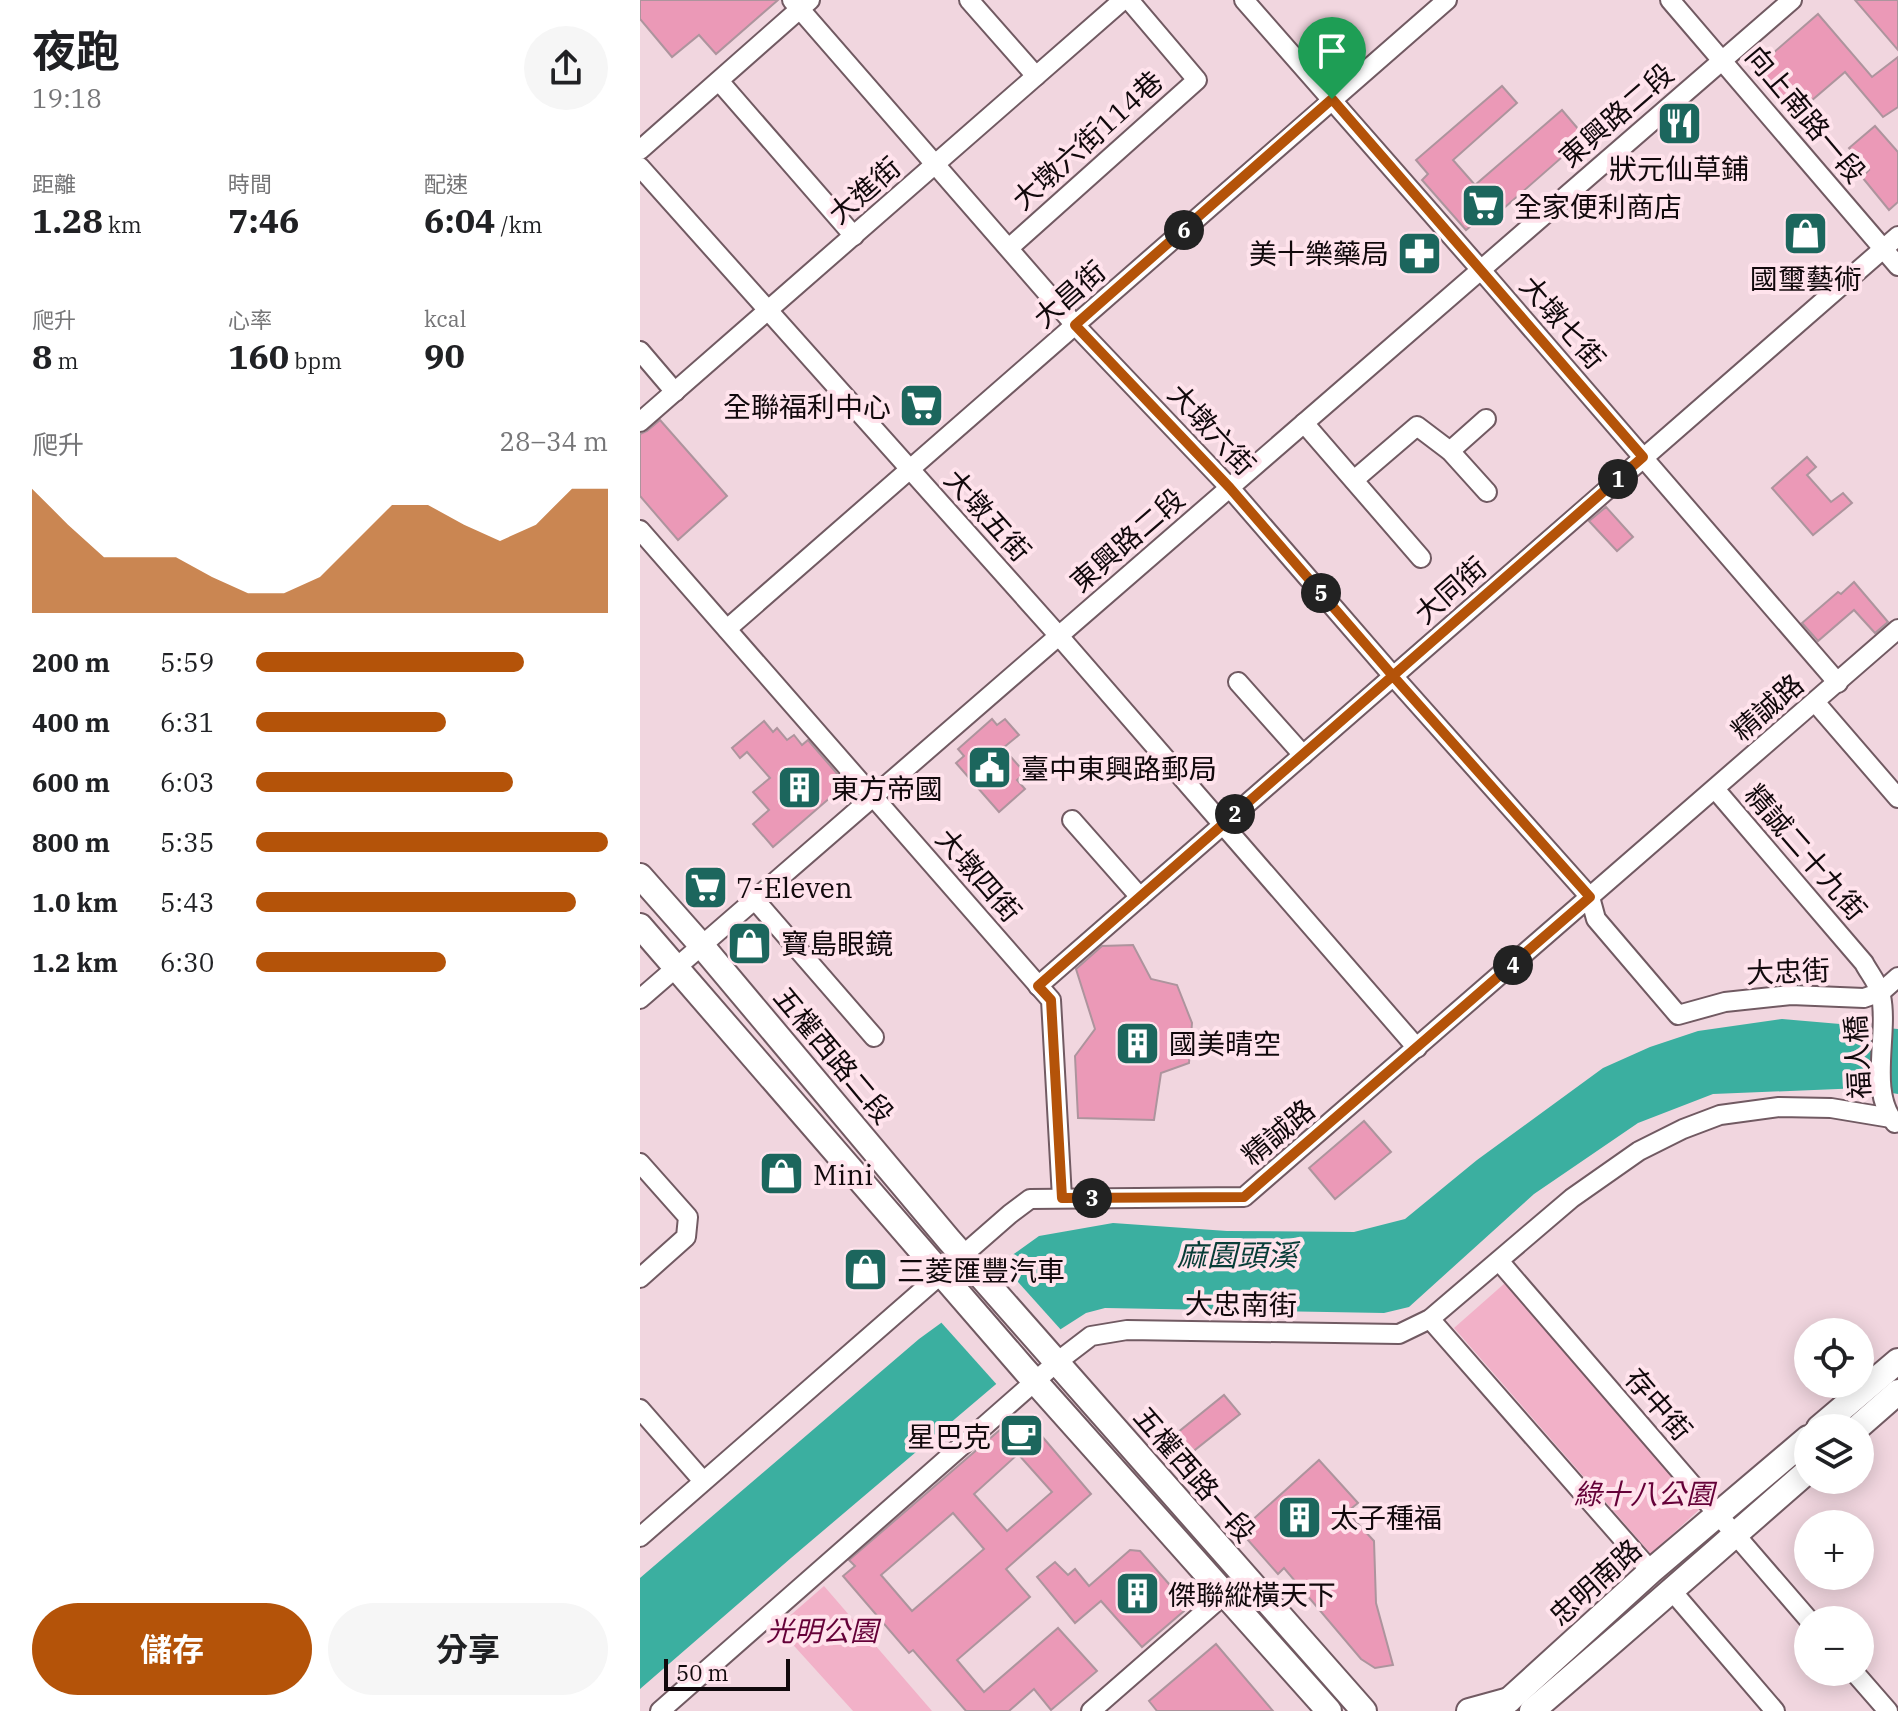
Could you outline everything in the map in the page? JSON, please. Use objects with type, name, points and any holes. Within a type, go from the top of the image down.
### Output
[{"type":"main road","name":"五權西路二段","points":[[640,876],[981,1274]]},
{"type":"main road","points":[[640,926],[942,1275]]},
{"type":"main road","name":"五權西路一段","points":[[981,1274],[1359,1705]]},
{"type":"main road","name":"五權西路一段","points":[[942,1275],[1329,1711]]},
{"type":"main road","points":[[1836,1414],[1898,1361]]},
{"type":"main road","points":[[1873,1414],[1898,1392]]},
{"type":"main road","name":"忠明南路","points":[[1513,1707],[1651,1571],[1794,1450]]},
{"type":"main road","name":"忠明南路","points":[[1513,1707],[1672,1591],[1794,1483]]},
{"type":"main road","points":[[1359,1705],[1385,1711]]},
{"type":"main road","points":[[1469,1711],[1513,1707]]},
{"type":"street","points":[[969,0],[1036,76]]},
{"type":"street","name":"大進街","points":[[640,422],[1126,0]]},
{"type":"street","name":"大墩六街114巷","points":[[1009,248],[1197,80],[1126,0]]},
{"type":"street","name":"大墩七街","points":[[1244,0],[1838,683]]},
{"type":"street","name":"大昌街","points":[[727,629],[1447,0]]},
{"type":"street","name":"向上南路一段","points":[[1670,0],[1898,266]]},
{"type":"street","name":"東興路二段","points":[[640,999],[1792,0]]},
{"type":"street","points":[[640,150],[801,3]]},
{"type":"street","name":"大墩六街","points":[[801,3],[935,165],[1075,325],[1230,488],[1590,897],[1596,919],[1678,1015]]},
{"type":"street","points":[[719,81],[854,236]]},
{"type":"street","name":"大墩五街","points":[[640,167],[1059,636],[1417,1048]]},
{"type":"street","name":"大同街","points":[[1038,986],[1898,236]]},
{"type":"street","points":[[640,351],[675,392]]},
{"type":"street","points":[[1450,451],[1486,419]]},
{"type":"street","points":[[1304,423],[1421,558]]},
{"type":"street","points":[[1354,480],[1417,426],[1450,451],[1487,492]]},
{"type":"street","name":"大墩四街","points":[[640,530],[1051,1000],[1062,1198]]},
{"type":"street","name":"精誠路","points":[[640,1537],[1030,1199],[1244,1197],[1898,629]]},
{"type":"street","points":[[1238,682],[1303,755]]},
{"type":"street","points":[[1815,702],[1898,798]]},
{"type":"street","name":"精誠二十九街","points":[[1715,789],[1864,963],[1881,992]]},
{"type":"street","points":[[1072,820],[1140,897]]},
{"type":"street","points":[[755,900],[874,1037]]},
{"type":"street","points":[[1881,992],[1898,977]]},
{"type":"street","name":"福人橋","points":[[1881,992],[1891,1008],[1881,1094],[1894,1122]]},
{"type":"street","name":"大忠街","points":[[1678,1015],[1725,1002],[1791,995],[1864,998],[1881,992]]},
{"type":"street","name":"大忠南街","points":[[660,1711],[1051,1355],[1091,1336],[1127,1330],[1399,1334],[1430,1319],[1572,1198],[1639,1151],[1683,1129],[1720,1115],[1779,1107],[1831,1108],[1894,1122]]},
{"type":"street","points":[[640,1163],[688,1217],[686,1237],[640,1278]]},
{"type":"street","name":"存中街","points":[[1499,1261],[1797,1606]]},
{"type":"street","points":[[1430,1319],[1651,1571]]},
{"type":"street","points":[[640,1409],[703,1481]]},
{"type":"street","points":[[1672,1591],[1775,1711]]},
{"type":"street","points":[[1091,1711],[1225,1594]]},
{"type":"street","points":[[1866,1686],[1888,1711]]},
{"type":"green space","name":"綠十八公園","points":[[1505,1283],[1702,1507],[1651,1554],[1454,1328]]},
{"type":"green space","name":"光明公園","points":[[824,1586],[932,1711],[853,1711],[777,1627]]},
{"type":"water","name":"麻園頭溪","points":[[1782,1019],[1898,1029],[1898,1094],[1862,1088],[1713,1094],[1638,1123],[1534,1194],[1409,1307],[1384,1313],[1105,1308],[1086,1313],[1061,1329],[640,1689],[640,1578],[941,1323],[1004,1261],[1039,1236],[1113,1223],[1227,1231],[1354,1232],[1405,1219],[1477,1160],[1603,1068],[1650,1047],[1698,1031]]},
{"type":"pier","points":[[1000,1262],[1062,1331],[999,1387],[939,1320]]},
{"type":"building","points":[[640,0],[778,0],[716,54],[699,35],[672,57],[640,19]]},
{"type":"building","points":[[1855,0],[1898,0],[1898,50]]},
{"type":"building","points":[[1818,14],[1872,77],[1898,57],[1898,107],[1883,117],[1845,72],[1797,113],[1757,67]]},
{"type":"building","points":[[1502,86],[1517,103],[1453,160],[1475,185],[1562,110],[1585,137],[1496,215],[1491,209],[1466,230],[1422,180],[1428,174],[1416,160]]},
{"type":"building","points":[[1875,126],[1898,152],[1898,202],[1889,210],[1862,177],[1869,170],[1849,148]]},
{"type":"building","points":[[660,420],[727,496],[678,540],[640,496],[640,434]]},
{"type":"building","points":[[1807,457],[1816,467],[1807,475],[1831,502],[1843,493],[1852,503],[1813,535],[1772,488]]},
{"type":"building","points":[[1606,507],[1633,537],[1617,551],[1589,521]]},
{"type":"building","points":[[1854,582],[1888,622],[1875,633],[1854,610],[1818,641],[1802,623]]},
{"type":"building","name":"臺中東興路郵局","points":[[992,719],[997,725],[1005,719],[1019,735],[1003,748],[1025,773],[1017,780],[1025,789],[999,812],[956,763],[964,756],[958,749]]},
{"type":"building","name":"東方帝國","points":[[764,721],[773,732],[777,728],[787,740],[794,735],[802,745],[808,740],[846,784],[773,847],[753,824],[769,810],[753,792],[770,778],[747,752],[740,758],[732,748]]},
{"type":"building","name":"國美晴空","points":[[1133,945],[1151,979],[1177,985],[1192,1023],[1189,1063],[1161,1073],[1154,1120],[1078,1118],[1075,1056],[1095,1029],[1076,969],[1102,946]]},
{"type":"building","points":[[1364,1121],[1391,1152],[1335,1199],[1309,1168]]},
{"type":"building","points":[[1224,1395],[1240,1414],[1176,1465],[1161,1446]]},
{"type":"building","points":[[1016,1416],[1020,1421],[1029,1421],[1091,1494],[1006,1569],[1030,1597],[957,1660],[984,1692],[1058,1628],[1097,1671],[1051,1710],[1034,1689],[1009,1711],[966,1711],[913,1650],[909,1653],[843,1576],[855,1566],[849,1560]],"holes":[[[1018,1454],[1052,1492],[1007,1531],[974,1494]],[[953,1513],[984,1549],[912,1611],[881,1575]]]},
{"type":"building","points":[[1319,1460],[1358,1503],[1347,1512],[1374,1541],[1376,1603],[1393,1665],[1375,1668],[1361,1659],[1284,1568],[1278,1574],[1240,1531]]},
{"type":"building","name":"傑聯縱橫天下","points":[[1130,1550],[1140,1551],[1184,1601],[1184,1611],[1142,1647],[1101,1601],[1075,1623],[1037,1577],[1055,1562],[1068,1575],[1075,1569],[1089,1586]]},
{"type":"building","points":[[1216,1644],[1273,1711],[1157,1711],[1149,1701]]},
{"type":"place","name":"狀元仙草鋪","points":[[1679,123]]},
{"type":"place","name":"全家便利商店","points":[[1483,206]]},
{"type":"place","name":"國璽藝術","points":[[1806,234]]},
{"type":"place","name":"美十樂藥局","points":[[1420,253]]},
{"type":"place","name":"全聯福利中心","points":[[922,406]]},
{"type":"place","name":"臺中東興路郵局","points":[[990,768]]},
{"type":"place","name":"東方帝國","points":[[800,788]]},
{"type":"place","name":"7-Eleven","points":[[705,887]]},
{"type":"place","name":"寶島眼鏡","points":[[750,943]]},
{"type":"place","name":"國美晴空","points":[[1138,1043]]},
{"type":"place","name":"Mini","points":[[782,1174]]},
{"type":"place","name":"三菱匯豐汽車","points":[[866,1270]]},
{"type":"place","name":"星巴克","points":[[1022,1436]]},
{"type":"place","name":"太子種福","points":[[1299,1517]]},
{"type":"place","name":"傑聯縱橫天下","points":[[1137,1594]]},
{"type":"route","points":[[1332,99],[1075,325],[1230,488],[1393,676],[1590,897],[1244,1197],[1062,1198],[1051,1000],[1038,986],[1323,737],[1393,676],[1517,568],[1643,457],[1332,99]]}]
